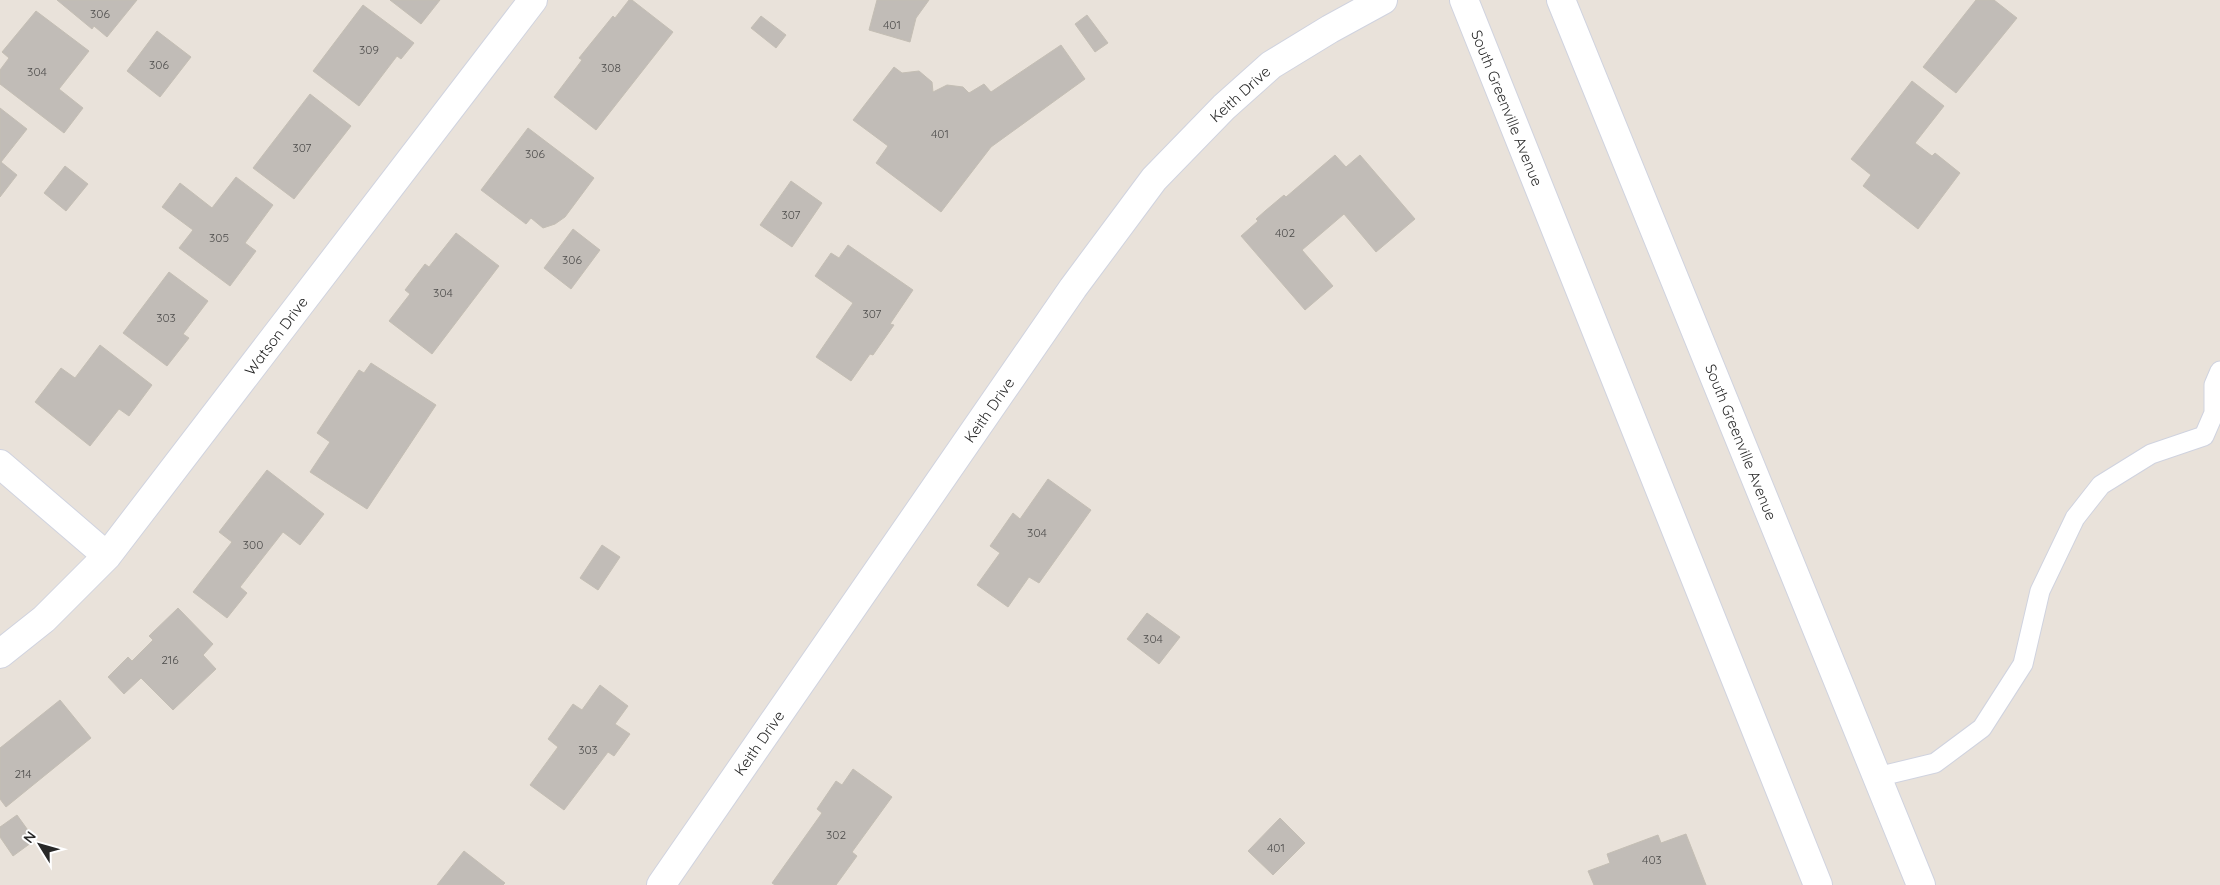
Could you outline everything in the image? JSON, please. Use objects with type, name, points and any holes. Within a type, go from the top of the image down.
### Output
[{"type":"street","name":"Watson Drive","points":[[0,654],[44,619],[107,556],[533,0]]},
{"type":"street","name":"Keith Drive","points":[[661,885],[1073,288],[1154,179],[1224,107],[1271,65],[1330,29],[1383,0]]},
{"type":"street","name":"South Greenville Avenue","points":[[1464,0],[1818,885]]},
{"type":"street","name":"South Greenville Avenue","points":[[1561,0],[1921,885]]},
{"type":"street","points":[[0,464],[107,556]]},
{"type":"lane","points":[[1877,776],[1935,763],[1982,728],[2023,664],[2040,591],[2075,518],[2101,485],[2151,454],[2204,436],[2214,413],[2214,385],[2220,371]]},
{"type":"building","points":[[57,0],[137,0],[107,37],[94,26],[92,29]]},
{"type":"building","points":[[390,0],[440,0],[421,24]]},
{"type":"building","points":[[629,0],[632,0],[673,32],[596,130],[554,97],[582,60],[579,58],[613,16],[615,18]]},
{"type":"building","points":[[877,0],[929,0],[916,18],[910,42],[869,30]]},
{"type":"building","points":[[1976,0],[1994,0],[2017,18],[1956,93],[1923,67]]},
{"type":"building","points":[[363,5],[414,43],[401,59],[397,56],[359,106],[313,71]]},
{"type":"building","points":[[36,11],[89,51],[59,89],[83,108],[64,133],[0,84],[0,70],[9,58],[2,52]]},
{"type":"building","points":[[1087,15],[1108,43],[1095,52],[1075,24]]},
{"type":"building","points":[[761,16],[786,35],[776,48],[751,28]]},
{"type":"building","points":[[157,31],[191,57],[160,97],[127,71]]},
{"type":"building","points":[[1061,45],[1085,79],[991,147],[941,212],[876,163],[888,146],[853,120],[894,67],[902,73],[919,71],[932,82],[933,92],[947,85],[963,87],[969,93],[984,84],[991,92]]},
{"type":"building","points":[[1912,81],[1944,106],[1915,143],[1932,156],[1935,153],[1960,173],[1918,229],[1863,186],[1871,175],[1851,159]]},
{"type":"building","points":[[310,94],[351,126],[294,199],[253,168]]},
{"type":"building","points":[[0,108],[27,129],[1,162],[17,175],[0,197]]},
{"type":"building","points":[[528,128],[594,178],[565,217],[555,224],[543,228],[531,218],[526,224],[481,190]]},
{"type":"building","points":[[1335,155],[1346,167],[1360,155],[1415,219],[1376,252],[1344,214],[1302,250],[1333,286],[1305,310],[1241,236],[1258,221],[1256,219],[1265,211],[1284,195],[1286,197]]},
{"type":"building","points":[[65,166],[88,184],[66,211],[44,193]]},
{"type":"building","points":[[236,177],[273,205],[245,243],[256,251],[230,286],[179,248],[193,230],[162,207],[180,183],[212,208]]},
{"type":"building","points":[[791,181],[822,203],[792,247],[760,225]]},
{"type":"building","points":[[573,229],[600,250],[571,289],[544,268]]},
{"type":"building","points":[[456,233],[499,266],[432,354],[389,321],[410,294],[405,290],[425,264],[429,267]]},
{"type":"building","points":[[848,245],[913,290],[890,324],[894,325],[873,355],[870,354],[851,381],[816,357],[853,303],[815,276],[831,253],[839,258]]},
{"type":"building","points":[[169,272],[208,301],[183,334],[189,338],[167,366],[123,333]]},
{"type":"building","points":[[100,345],[152,385],[129,416],[119,409],[90,446],[35,402],[61,368],[75,378]]},
{"type":"building","points":[[371,363],[436,405],[367,509],[310,472],[330,442],[317,433],[359,370],[364,373]]},
{"type":"building","points":[[267,470],[324,514],[300,545],[283,532],[240,587],[247,593],[227,618],[193,592],[232,542],[219,532]]},
{"type":"building","points":[[1048,479],[1091,510],[1039,583],[1029,577],[1008,607],[977,585],[1000,553],[990,546],[1013,513],[1020,519]]},
{"type":"building","points":[[602,545],[620,557],[598,590],[580,578]]},
{"type":"building","points":[[178,608],[213,644],[203,655],[216,669],[173,710],[141,678],[124,694],[108,677],[128,657],[132,661],[153,640],[149,636]]},
{"type":"building","points":[[1147,613],[1180,637],[1159,664],[1127,639]]},
{"type":"building","points":[[600,685],[628,706],[615,724],[630,734],[614,756],[608,752],[564,810],[530,785],[558,747],[548,739],[573,704],[582,710]]},
{"type":"building","points":[[60,700],[91,738],[6,807],[0,799],[0,748]]},
{"type":"building","points":[[853,769],[892,797],[852,852],[857,856],[836,885],[775,885],[772,883],[822,813],[817,809],[836,781],[842,785]]},
{"type":"building","points":[[17,815],[35,840],[13,856],[0,837],[0,827]]},
{"type":"building","points":[[1280,818],[1305,843],[1273,875],[1248,851]]},
{"type":"building","points":[[1686,834],[1706,885],[1594,885],[1588,871],[1610,863],[1607,854],[1658,835],[1661,843]]},
{"type":"building","points":[[464,851],[505,883],[503,885],[437,885]]}]
